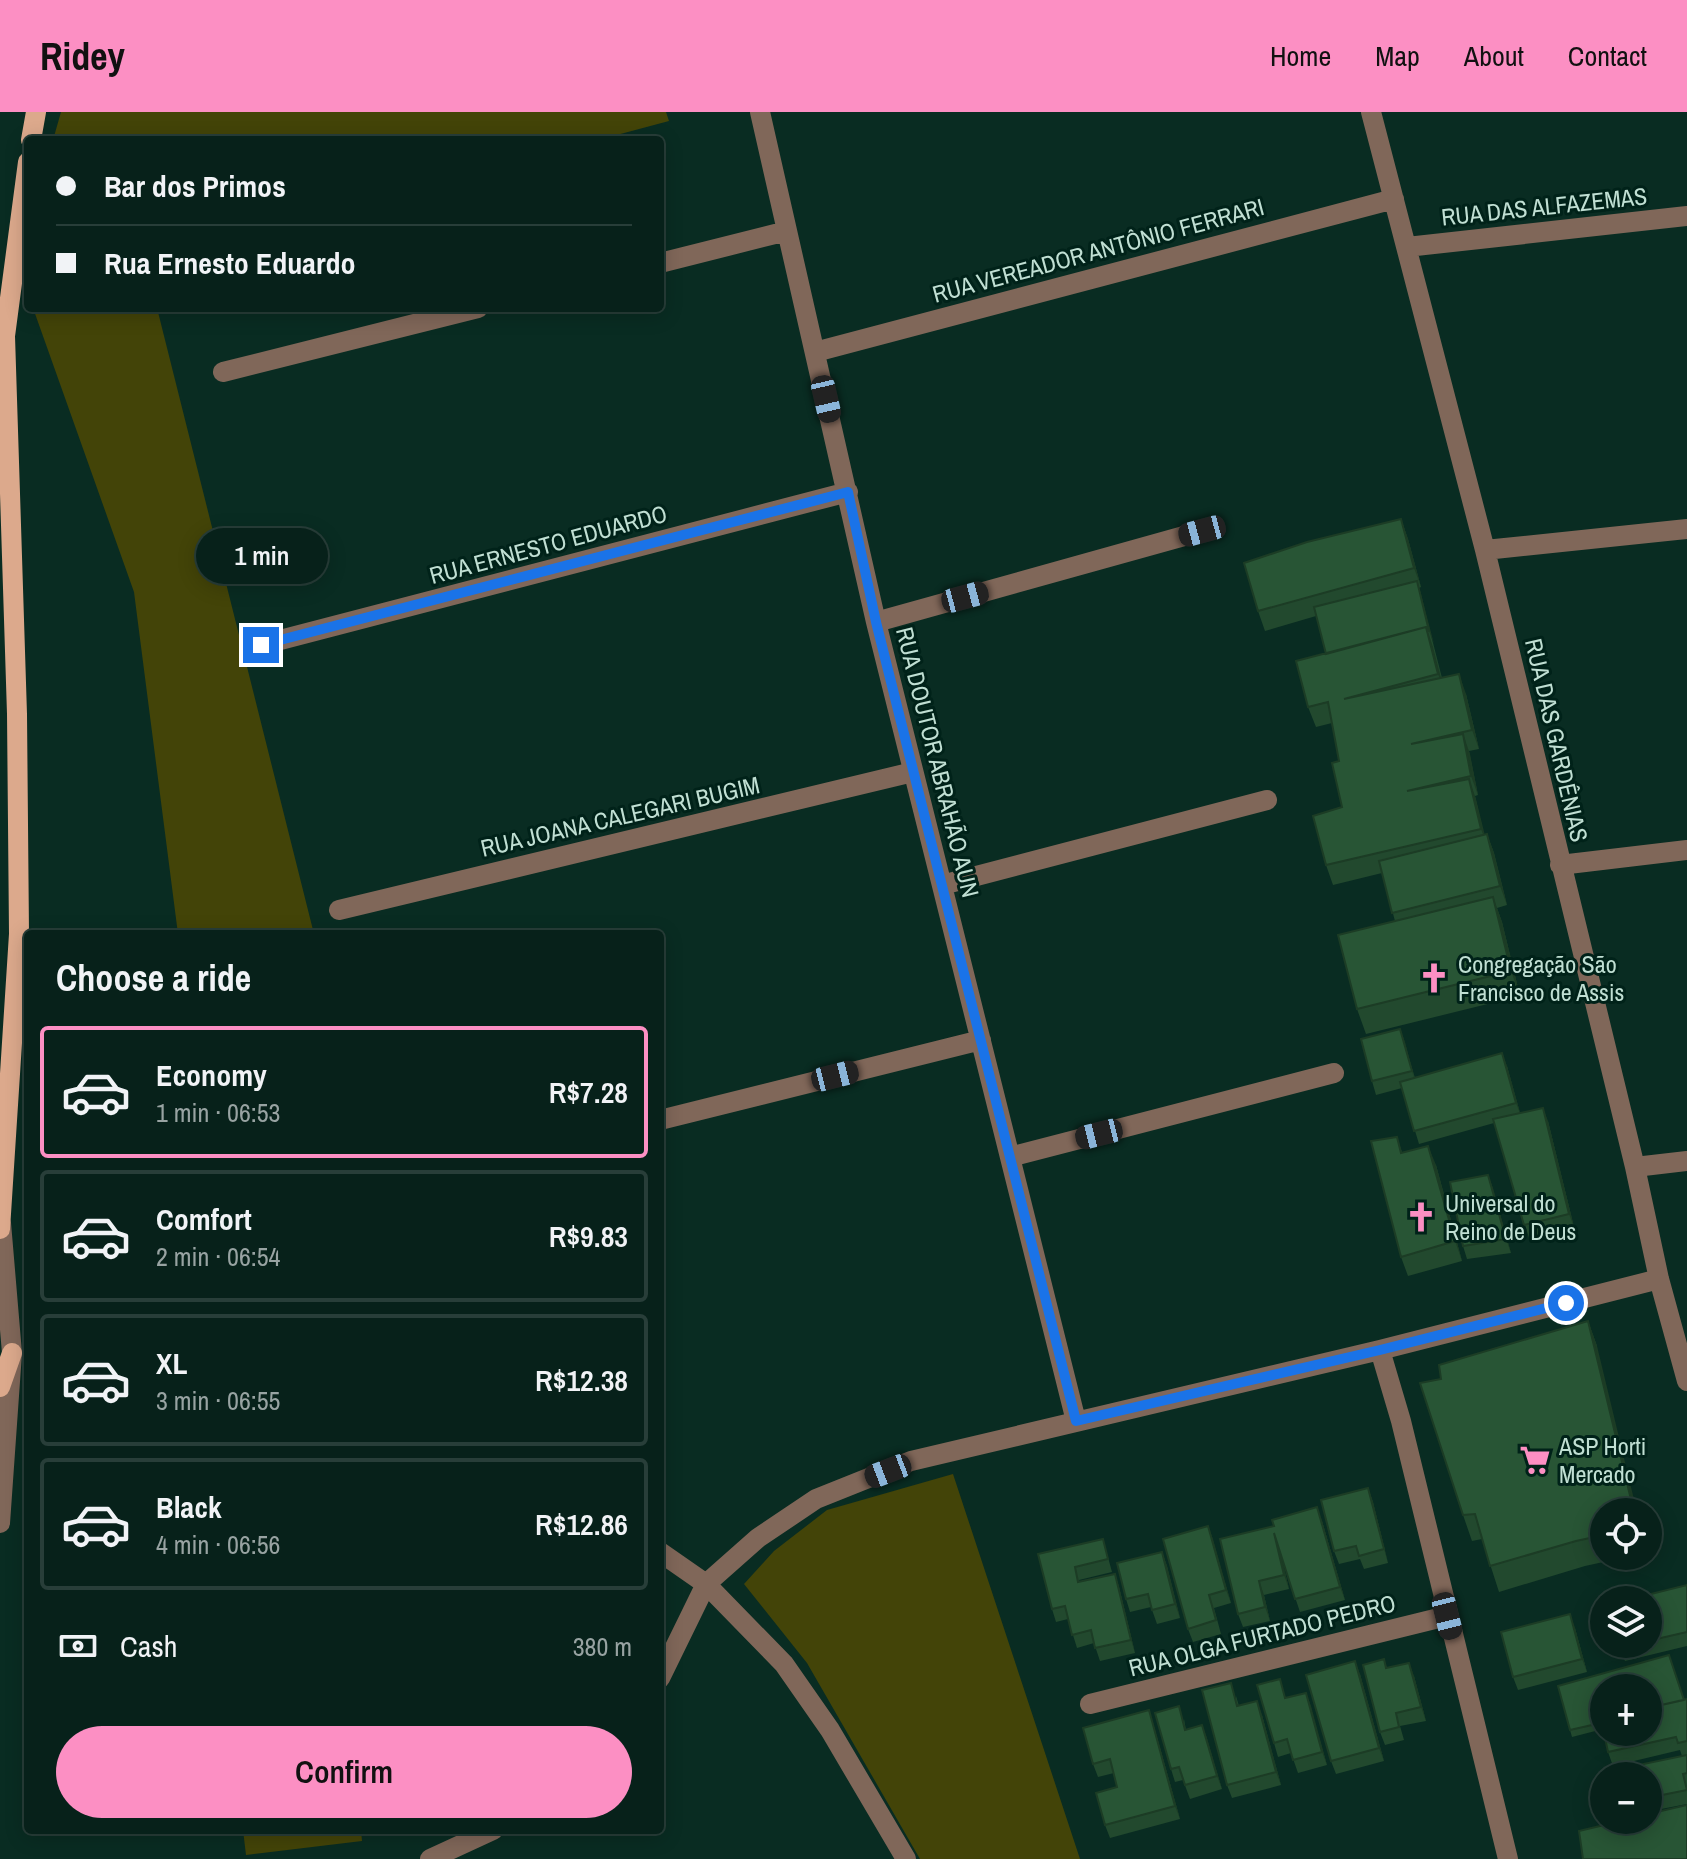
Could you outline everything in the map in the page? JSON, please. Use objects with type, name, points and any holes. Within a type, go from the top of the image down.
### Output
[{"type":"main road","points":[[32,136],[36,112]]},
{"type":"main road","points":[[1,1226],[19,934],[17,714],[2,336],[24,189]]},
{"type":"main road","points":[[0,1387],[12,1353]]},
{"type":"street","name":"RUA DOUTOR ABRAHÃO AUN","points":[[760,112],[876,622],[1076,1421]]},
{"type":"street","name":"RUA DAS GARDÊNIAS","points":[[1371,112],[1485,550],[1635,1167],[1659,1279],[1687,1381]]},
{"type":"street","name":"RUA VEREADOR ANTÔNIO FERRARI","points":[[815,352],[1394,199]]},
{"type":"street","name":"RUA DAS ALFAZEMAS","points":[[1407,247],[1687,216]]},
{"type":"street","points":[[664,262],[787,231]]},
{"type":"street","points":[[223,372],[462,312]]},
{"type":"street","name":"RUA ERNESTO EDUARDO","points":[[261,645],[848,492]]},
{"type":"street","points":[[1485,550],[1687,529]]},
{"type":"street","points":[[876,622],[1202,531]]},
{"type":"street","name":"RUA JOANA CALEGARI BUGIM","points":[[339,910],[913,772]]},
{"type":"street","points":[[942,885],[1267,800]]},
{"type":"street","points":[[1560,865],[1687,850]]},
{"type":"street","points":[[664,1119],[981,1040]]},
{"type":"street","points":[[1010,1157],[1334,1073]]},
{"type":"street","points":[[1635,1167],[1687,1161]]},
{"type":"street","points":[[0,1523],[12,1353],[1,1226]]},
{"type":"street","points":[[664,1670],[706,1584],[758,1538],[816,1499],[911,1461],[1380,1350],[1659,1279]]},
{"type":"street","points":[[1380,1350],[1401,1421],[1508,1859]]},
{"type":"street","points":[[664,1555],[706,1584],[784,1664],[830,1730],[906,1859]]},
{"type":"street","name":"RUA OLGA FURTADO PEDRO","points":[[1090,1704],[1447,1616]]},
{"type":"street","points":[[430,1859],[484,1834]]},
{"type":"shaded area","points":[[61,112],[666,112],[669,121],[613,136],[54,136]]},
{"type":"shaded area","points":[[34,312],[158,312],[313,930],[177,930],[134,592]]},
{"type":"shaded area","points":[[953,1474],[1080,1859],[920,1859],[807,1663],[744,1584],[774,1551],[827,1510]]},
{"type":"shaded area","points":[[243,1834],[361,1834],[362,1841],[246,1855]]},
{"type":"building","points":[[1401,519],[1414,568],[1258,611],[1244,563],[1307,542]]},
{"type":"building","points":[[1417,581],[1429,631],[1426,627],[1326,654],[1314,607]]},
{"type":"building","points":[[1426,627],[1438,674],[1344,699],[1459,674],[1472,730],[1411,744],[1463,734],[1471,776],[1407,791],[1469,779],[1481,829],[1326,865],[1313,816],[1342,807],[1332,763],[1339,761],[1328,702],[1308,707],[1296,661]]},
{"type":"building","points":[[1487,834],[1500,886],[1392,913],[1379,861]]},
{"type":"building","name":"Congregação São Francisco de Assis","points":[[1493,897],[1511,971],[1357,1009],[1338,935]]},
{"type":"building","points":[[1400,1029],[1412,1071],[1372,1081],[1361,1039]]},
{"type":"building","points":[[1502,1053],[1516,1103],[1414,1131],[1400,1082]]},
{"type":"building","points":[[1543,1108],[1569,1214],[1524,1225],[1493,1119]]},
{"type":"building","name":"Universal do Reino de Deus","points":[[1397,1137],[1401,1153],[1428,1146],[1455,1241],[1401,1257],[1371,1141]]},
{"type":"building","points":[[1488,1175],[1506,1239],[1463,1246],[1450,1182]]},
{"type":"building","name":"ASP Horti Mercado","points":[[1588,1321],[1631,1498],[1590,1498],[1590,1538],[1490,1566],[1475,1514],[1463,1515],[1420,1383],[1441,1379],[1439,1365]]},
{"type":"building","points":[[1368,1488],[1384,1549],[1359,1556],[1356,1546],[1334,1551],[1321,1500]]},
{"type":"building","points":[[1317,1507],[1340,1587],[1295,1599],[1274,1533],[1284,1575],[1259,1581],[1265,1607],[1238,1614],[1220,1539],[1274,1526],[1272,1520]]},
{"type":"building","points":[[1208,1526],[1226,1590],[1209,1595],[1216,1620],[1188,1629],[1163,1539]]},
{"type":"building","points":[[1103,1539],[1108,1559],[1075,1567],[1078,1582],[1115,1574],[1131,1640],[1095,1648],[1091,1630],[1072,1635],[1065,1606],[1052,1609],[1038,1554]]},
{"type":"building","points":[[1162,1552],[1175,1604],[1152,1610],[1148,1594],[1126,1599],[1117,1563]]},
{"type":"building","points":[[1687,1585],[1687,1632],[1662,1638],[1662,1591]]},
{"type":"building","points":[[1570,1614],[1582,1659],[1513,1677],[1501,1632]]},
{"type":"building","points":[[1669,1655],[1684,1700],[1662,1705],[1662,1674],[1601,1674],[1662,1658]]},
{"type":"building","points":[[1384,1659],[1386,1668],[1409,1663],[1421,1707],[1396,1713],[1399,1727],[1380,1732],[1363,1665]]},
{"type":"building","points":[[1355,1661],[1379,1748],[1331,1761],[1306,1675]]},
{"type":"building","points":[[1590,1677],[1590,1725],[1570,1730],[1558,1686]]},
{"type":"building","points":[[1280,1679],[1285,1698],[1306,1693],[1322,1752],[1293,1760],[1287,1739],[1274,1743],[1257,1685]]},
{"type":"building","points":[[1231,1683],[1237,1706],[1257,1701],[1276,1772],[1227,1785],[1202,1690]]},
{"type":"building","points":[[1687,1699],[1687,1741],[1678,1743],[1676,1737],[1662,1740],[1662,1705]]},
{"type":"building","points":[[1179,1706],[1185,1730],[1202,1725],[1217,1776],[1185,1785],[1179,1767],[1171,1769],[1155,1713]]},
{"type":"building","points":[[1149,1710],[1175,1806],[1105,1825],[1096,1793],[1117,1787],[1110,1759],[1093,1764],[1083,1728]]},
{"type":"building","points":[[1607,1746],[1635,1746],[1608,1752]]},
{"type":"building","points":[[1687,1755],[1687,1773],[1683,1774],[1687,1790],[1662,1795],[1662,1762],[1653,1762]]},
{"type":"building","points":[[1687,1805],[1687,1859],[1583,1859],[1579,1831],[1590,1828],[1590,1834],[1662,1834],[1662,1811]]},
{"type":"place","name":"Congregação São Francisco de Assis","points":[[1434,978]]},
{"type":"place","name":"Universal do Reino de Deus","points":[[1421,1217]]},
{"type":"place","name":"ASP Horti Mercado","points":[[1535,1460]]},
{"type":"route","points":[[261,645],[848,492],[876,622],[1076,1421],[1566,1303]]}]
